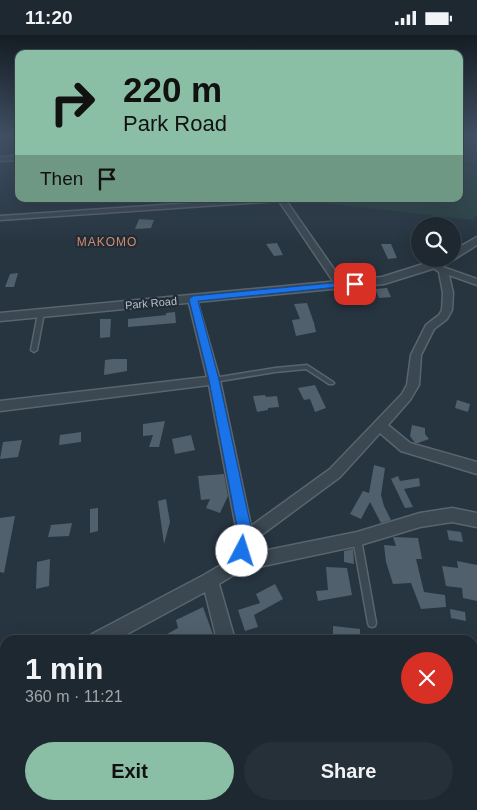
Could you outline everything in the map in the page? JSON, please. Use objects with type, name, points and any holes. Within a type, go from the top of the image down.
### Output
[{"type":"street","points":[[0,218],[168,202]]},
{"type":"street","points":[[283,202],[340,285]]},
{"type":"street","points":[[461,250],[477,240]]},
{"type":"street","points":[[439,269],[477,282]]},
{"type":"street","points":[[246,537],[335,473],[406,397],[413,385],[416,355],[430,327],[447,310],[448,293],[439,269]]},
{"type":"street","name":"Park Road","points":[[0,317],[340,285],[384,280],[408,271],[439,269]]},
{"type":"street","points":[[193,299],[214,380],[246,537],[237,564]]},
{"type":"street","points":[[0,406],[214,380]]},
{"type":"street","points":[[379,425],[406,447],[477,468]]},
{"type":"street","points":[[107,635],[210,581],[237,564],[357,539],[420,520],[452,515],[477,520]]},
{"type":"street","points":[[210,581],[225,635]]},
{"type":"lane","points":[[34,349],[41,313]]},
{"type":"lane","points":[[214,380],[306,367],[331,383]]},
{"type":"lane","points":[[357,539],[372,623]]},
{"type":"green space","points":[[463,172],[477,172],[477,215],[473,220],[461,219],[461,217],[314,202],[463,202]]},
{"type":"building","points":[[139,219],[154,220],[151,228],[135,229]]},
{"type":"building","points":[[277,243],[283,255],[274,256],[266,244]]},
{"type":"building","points":[[381,244],[391,244],[397,258],[388,259]]},
{"type":"building","points":[[18,273],[14,287],[5,287],[10,274]]},
{"type":"building","points":[[387,288],[391,297],[379,298],[375,289]]},
{"type":"building","points":[[307,303],[316,332],[296,336],[292,320],[300,319],[294,304]]},
{"type":"building","points":[[175,312],[176,323],[128,327],[128,319],[166,315],[166,313]]},
{"type":"building","points":[[100,319],[111,319],[110,337],[100,338]]},
{"type":"building","points":[[127,359],[127,371],[104,375],[105,360]]},
{"type":"building","points":[[315,385],[326,408],[315,412],[310,399],[304,400],[298,388]]},
{"type":"building","points":[[265,395],[266,397],[277,396],[279,407],[257,412],[253,396]]},
{"type":"building","points":[[457,400],[470,404],[468,412],[455,408]]},
{"type":"building","points":[[165,421],[159,447],[149,447],[153,435],[143,436],[143,424]]},
{"type":"building","points":[[412,425],[425,428],[425,434],[429,439],[415,443],[410,436]]},
{"type":"building","points":[[81,432],[81,442],[59,445],[60,435]]},
{"type":"building","points":[[191,435],[195,450],[175,454],[172,439]]},
{"type":"building","points":[[22,440],[18,457],[0,459],[3,442]]},
{"type":"building","points":[[374,465],[385,468],[381,495],[391,520],[381,523],[370,502],[361,519],[350,514],[363,491],[369,493]]},
{"type":"building","points":[[224,474],[228,496],[220,513],[206,508],[210,499],[201,500],[198,476]]},
{"type":"building","points":[[398,476],[400,481],[419,478],[420,486],[404,489],[413,507],[405,508],[391,479]]},
{"type":"building","points":[[166,499],[170,522],[164,544],[158,501]]},
{"type":"building","points":[[98,508],[98,531],[90,533],[90,509]]},
{"type":"building","points":[[15,516],[4,573],[0,572],[0,518]]},
{"type":"building","points":[[72,523],[69,536],[48,537],[51,525]]},
{"type":"building","points":[[447,530],[461,532],[463,542],[449,540]]},
{"type":"building","points":[[393,537],[418,538],[422,559],[416,559],[424,592],[445,595],[446,607],[421,609],[411,583],[393,584],[386,562],[384,545],[396,546]]},
{"type":"building","points":[[353,549],[354,564],[344,562],[344,551]]},
{"type":"building","points":[[50,559],[49,586],[36,589],[37,562]]},
{"type":"building","points":[[457,561],[477,565],[477,601],[463,598],[462,588],[446,586],[442,566],[458,568]]},
{"type":"building","points":[[326,567],[347,568],[352,595],[318,601],[316,591],[328,590]]},
{"type":"building","points":[[275,584],[283,599],[254,615],[258,627],[245,631],[238,610],[260,603],[256,594]]},
{"type":"building","points":[[203,607],[213,635],[165,635],[178,628],[176,620]]},
{"type":"building","points":[[450,609],[465,612],[466,621],[451,618]]},
{"type":"building","points":[[333,626],[360,629],[360,635],[333,635]]},
{"type":"district","name":"MAKOMO","points":[[107,242]]},
{"type":"route","points":[[242,551],[246,537],[214,380],[193,299],[355,284]]}]
